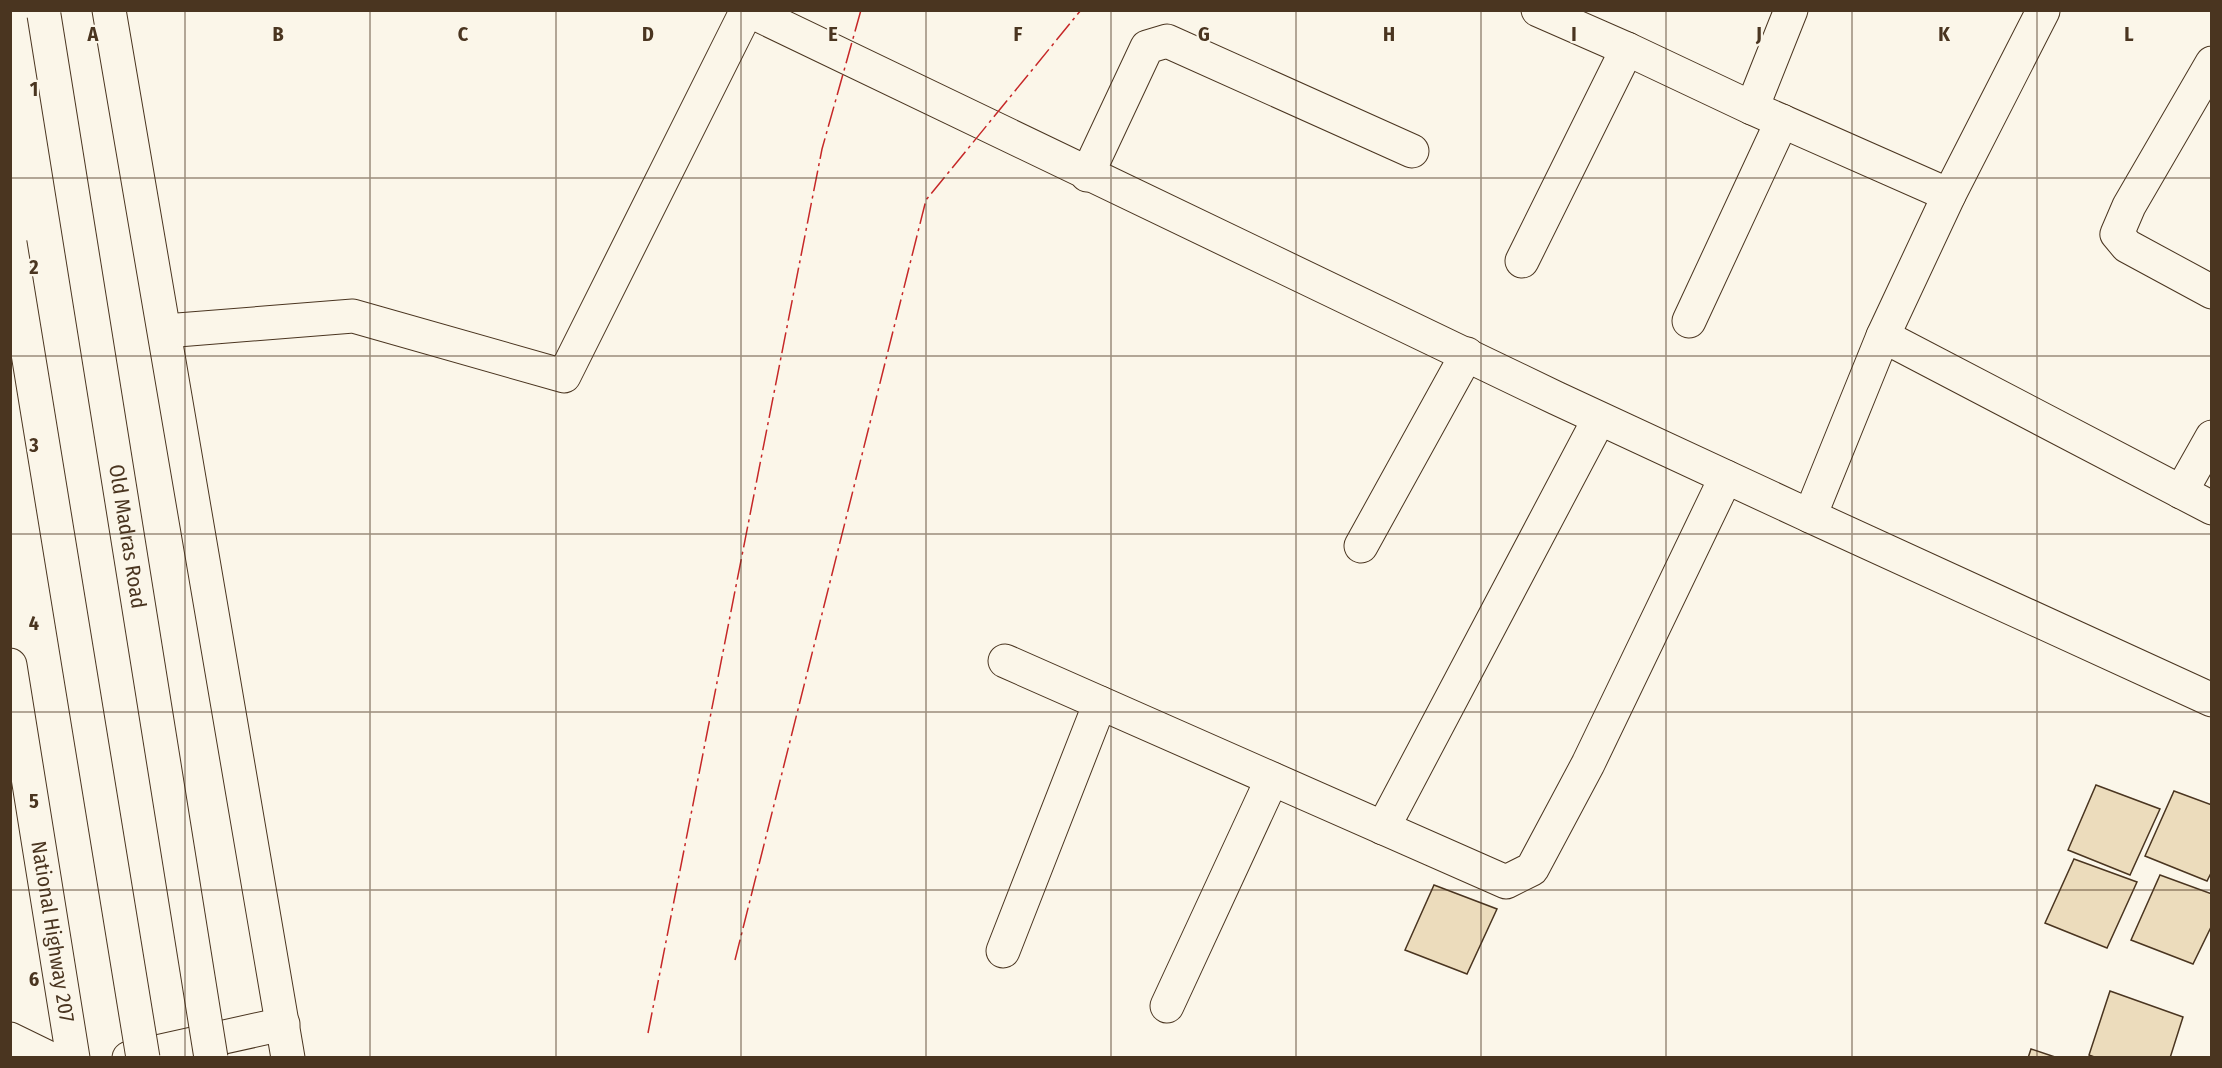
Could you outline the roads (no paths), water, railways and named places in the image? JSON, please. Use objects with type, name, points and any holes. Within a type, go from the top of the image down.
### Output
[{"type":"main road","points":[[109,10],[288,1058]]},
{"type":"main road","points":[[165,331],[353,316],[564,376],[748,10],[1087,175],[1467,354],[1599,419],[2211,700]]},
{"type":"main road","points":[[1538,10],[1587,20],[1627,49],[1752,108],[1949,195]]},
{"type":"main road","points":[[1752,108],[1791,10]]},
{"type":"main road","points":[[1810,516],[1883,336],[1949,195],[2043,11]]},
{"type":"main road","name":"Old Madras Road","points":[[44,15],[211,1058]]},
{"type":"main road","points":[[1087,175],[1147,47],[1167,41],[1412,151]]},
{"type":"main road","points":[[1522,261],[1627,49]]},
{"type":"main road","points":[[2211,63],[2129,207],[2117,234],[2127,246],[2211,292]]},
{"type":"main road","points":[[1689,321],[1782,121]]},
{"type":"main road","points":[[10,243],[143,1058]]},
{"type":"main road","points":[[1883,336],[2211,508]]},
{"type":"main road","points":[[1361,546],[1467,354]]},
{"type":"main road","points":[[1383,828],[1599,419]]},
{"type":"main road","points":[[2181,492],[2211,437]]},
{"type":"main road","points":[[1005,661],[1506,882],[1532,869],[1587,764],[1726,477]]},
{"type":"main road","name":"National Highway 207","points":[[10,665],[73,1058]]},
{"type":"main road","points":[[1003,951],[1100,703]]},
{"type":"main road","points":[[1167,1006],[1272,779]]},
{"type":"main road","points":[[129,1058],[283,1024]]},
{"type":"main road","points":[[10,1040],[49,1058]]}]
